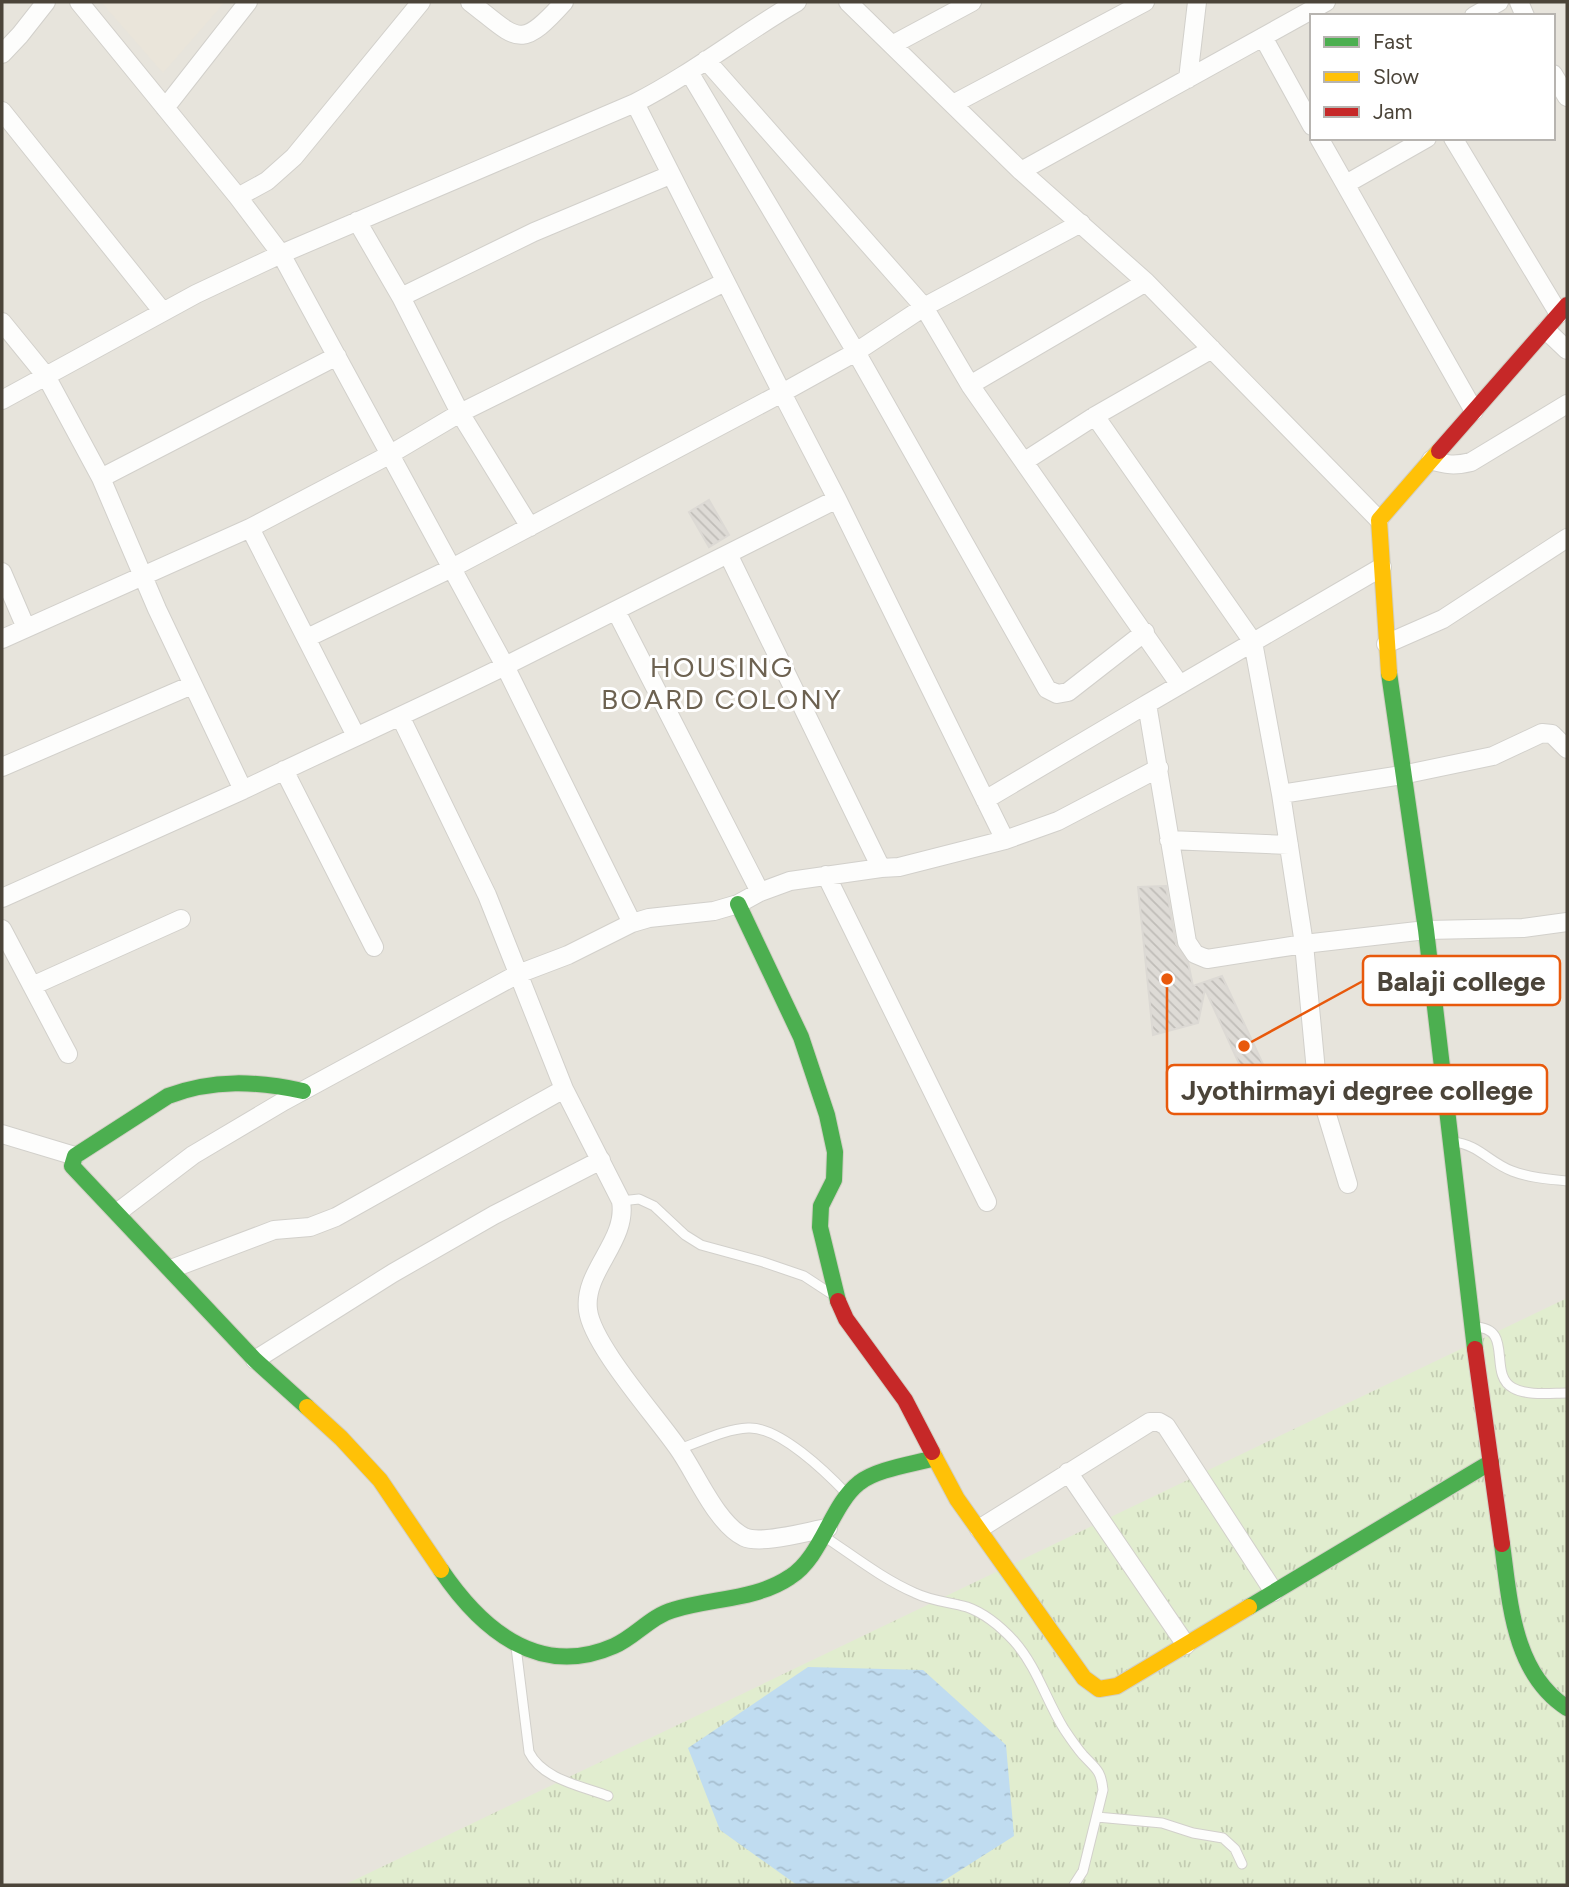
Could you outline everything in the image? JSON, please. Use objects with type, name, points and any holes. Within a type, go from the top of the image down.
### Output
[{"type":"street","points":[[2,54],[46,2]]},
{"type":"street","points":[[79,2],[281,254],[505,666],[632,923]]},
{"type":"street","points":[[165,108],[247,2]]},
{"type":"street","points":[[238,197],[267,181],[294,157],[421,2]]},
{"type":"street","points":[[470,2],[511,34],[527,35],[542,26],[564,2]]},
{"type":"street","points":[[2,400],[163,312],[281,254],[635,103],[689,72],[797,2]]},
{"type":"street","points":[[848,2],[1021,171],[1146,282],[1379,520],[1386,644],[1402,775],[1426,930],[1472,1327],[1511,1608],[1523,1652],[1537,1683],[1557,1702],[1567,1707]]},
{"type":"street","points":[[892,45],[972,2]]},
{"type":"street","points":[[953,104],[1144,2]]},
{"type":"street","points":[[1188,79],[1197,2]]},
{"type":"street","points":[[1021,171],[1326,2]]},
{"type":"street","points":[[1478,14],[1499,2]]},
{"type":"street","points":[[1263,37],[1309,114]]},
{"type":"street","points":[[706,60],[924,307],[970,385],[1180,685]]},
{"type":"street","points":[[689,72],[856,352],[1047,689],[1057,694],[1068,692],[1145,632]]},
{"type":"street","points":[[1555,77],[1567,97]]},
{"type":"street","points":[[635,103],[837,499],[1004,840]]},
{"type":"street","points":[[2,111],[163,312]]},
{"type":"street","points":[[1320,140],[1474,411]]},
{"type":"street","points":[[1346,184],[1423,140]]},
{"type":"street","points":[[1379,520],[1563,310],[1454,140]]},
{"type":"street","points":[[401,297],[534,232],[670,175]]},
{"type":"street","points":[[357,221],[401,297],[460,413],[530,527]]},
{"type":"street","points":[[307,638],[450,569],[782,393],[856,352],[924,307],[1081,223]]},
{"type":"street","points":[[2,639],[250,528],[389,455],[460,413],[725,282]]},
{"type":"street","points":[[970,385],[1146,282]]},
{"type":"street","points":[[2,322],[46,376],[100,478],[192,685],[243,790]]},
{"type":"street","points":[[1546,330],[1567,349]]},
{"type":"street","points":[[1025,461],[1096,416],[1212,349]]},
{"type":"street","points":[[100,478],[337,356]]},
{"type":"street","points":[[1431,460],[1447,466],[1471,462],[1567,404]]},
{"type":"street","points":[[1096,416],[1253,642],[1281,794],[1304,944],[1317,1082],[1348,1184]]},
{"type":"street","points":[[2,898],[401,718],[837,499]]},
{"type":"street","points":[[250,528],[356,736]]},
{"type":"street","points":[[1386,644],[1443,619],[1567,538]]},
{"type":"street","points":[[728,554],[881,868]]},
{"type":"street","points":[[985,800],[1382,568]]},
{"type":"street","points":[[2,572],[26,628]]},
{"type":"street","points":[[616,611],[760,892]]},
{"type":"street","points":[[2,767],[192,685]]},
{"type":"street","points":[[1147,704],[1187,942],[1195,954],[1207,959],[1304,944],[1426,930],[1523,928],[1567,922]]},
{"type":"street","points":[[401,718],[487,895],[564,1089],[621,1201],[623,1214],[620,1227],[588,1296],[588,1313],[596,1333],[735,1532],[748,1539],[826,1532]]},
{"type":"street","points":[[1281,794],[1402,775],[1493,756],[1542,733],[1552,734],[1567,749]]},
{"type":"street","points":[[118,1212],[193,1155],[303,1091],[518,974],[568,956],[632,923],[649,918],[714,911],[738,904],[790,881],[908,865],[1004,840],[1058,821],[1159,768]]},
{"type":"street","points":[[284,770],[374,947]]},
{"type":"street","points":[[1168,840],[1289,845]]},
{"type":"street","points":[[826,875],[987,1202]]},
{"type":"street","points":[[738,904],[801,1037],[827,1115],[835,1152],[834,1180],[821,1206],[820,1227],[837,1298],[846,1319],[905,1400],[957,1499],[1084,1678],[1099,1689],[1117,1686],[1491,1462]]},
{"type":"street","points":[[32,986],[181,919]]},
{"type":"street","points":[[2,929],[68,1054]]},
{"type":"street","points":[[303,1091],[259,1082],[224,1084],[178,1092],[159,1101],[75,1156],[72,1166],[255,1360],[341,1438],[380,1480],[452,1586],[485,1623],[516,1645],[551,1655],[586,1656],[615,1645],[669,1611],[710,1600],[763,1592],[793,1576],[812,1555],[848,1496],[859,1483],[874,1475],[935,1458]]},
{"type":"street","points":[[171,1269],[274,1230],[310,1227],[336,1217],[564,1089]]},
{"type":"street","points":[[2,1133],[75,1156]]},
{"type":"street","points":[[255,1360],[393,1273],[495,1215],[601,1160]]},
{"type":"street","points":[[979,1530],[1150,1422],[1159,1422],[1166,1426],[1274,1592]]},
{"type":"street","points":[[1068,1472],[1186,1645]]},
{"type":"lane","points":[[1452,1142],[1466,1143],[1478,1148],[1511,1171],[1567,1181]]},
{"type":"lane","points":[[621,1201],[639,1199],[654,1206],[685,1236],[701,1245],[804,1276],[837,1298]]},
{"type":"lane","points":[[1472,1327],[1486,1327],[1496,1336],[1504,1379],[1514,1389],[1523,1392],[1567,1393]]},
{"type":"lane","points":[[679,1449],[740,1428],[752,1427],[794,1447],[826,1472],[848,1496]]},
{"type":"lane","points":[[826,1532],[890,1581],[919,1595],[970,1608],[997,1625],[1015,1643],[1036,1672],[1060,1723],[1073,1743],[1102,1776],[1103,1790],[1097,1817],[1083,1871],[1074,1885]]},
{"type":"lane","points":[[516,1645],[529,1752],[533,1761],[550,1774],[608,1796]]},
{"type":"lane","points":[[1097,1817],[1162,1823],[1193,1833],[1223,1838],[1236,1849],[1242,1864]]},
{"type":"shaded area","points":[[2,2],[1567,2],[1567,1885],[2,1885]]},
{"type":"shaded area","points":[[101,2],[225,2],[163,73]]},
{"type":"green space","points":[[1567,1298],[1567,1885],[344,1885]]},
{"type":"water","points":[[808,1667],[923,1670],[1006,1745],[1014,1836],[937,1885],[797,1885],[720,1830],[688,1748]]},
{"type":"building","points":[[709,500],[729,535],[709,547],[689,512]]},
{"type":"building","points":[[1166,886],[1176,944],[1188,962],[1193,986],[1222,976],[1282,1105],[1262,1114],[1205,989],[1198,1023],[1153,1035],[1138,887]]},
{"type":"traffic: fast","points":[[1389,673],[1426,930],[1475,1349]]},
{"type":"traffic: fast","points":[[738,904],[801,1037],[827,1115],[835,1152],[834,1180],[821,1206],[820,1227],[838,1301]]},
{"type":"traffic: fast","points":[[303,1091],[235,1083],[185,1090],[168,1096],[75,1156],[72,1166],[255,1360],[307,1407]]},
{"type":"traffic: fast","points":[[441,1570],[474,1611],[514,1642],[537,1652],[561,1656],[587,1655],[622,1642],[665,1613],[777,1585],[801,1568],[810,1557],[841,1504],[859,1483],[885,1471],[935,1458]]},
{"type":"traffic: fast","points":[[1249,1607],[1491,1462]]},
{"type":"traffic: fast","points":[[1502,1544],[1512,1612],[1525,1656],[1535,1676],[1549,1693],[1567,1708]]},
{"type":"traffic: slow","points":[[1389,673],[1379,520],[1439,451]]},
{"type":"traffic: slow","points":[[307,1407],[341,1438],[380,1480],[441,1570]]},
{"type":"traffic: slow","points":[[932,1452],[957,1499],[1084,1678],[1099,1689],[1117,1686],[1249,1607]]},
{"type":"traffic: jam","points":[[1439,451],[1567,305]]},
{"type":"traffic: jam","points":[[838,1301],[846,1319],[905,1400],[932,1452]]},
{"type":"traffic: jam","points":[[1475,1349],[1502,1544]]},
{"type":"place","name":"Jyothirmayi degree college","points":[[1167,979]]},
{"type":"place","name":"Balaji college","points":[[1244,1046]]},
{"type":"district","name":"HOUSING BOARD COLONY","points":[[722,683]]}]
